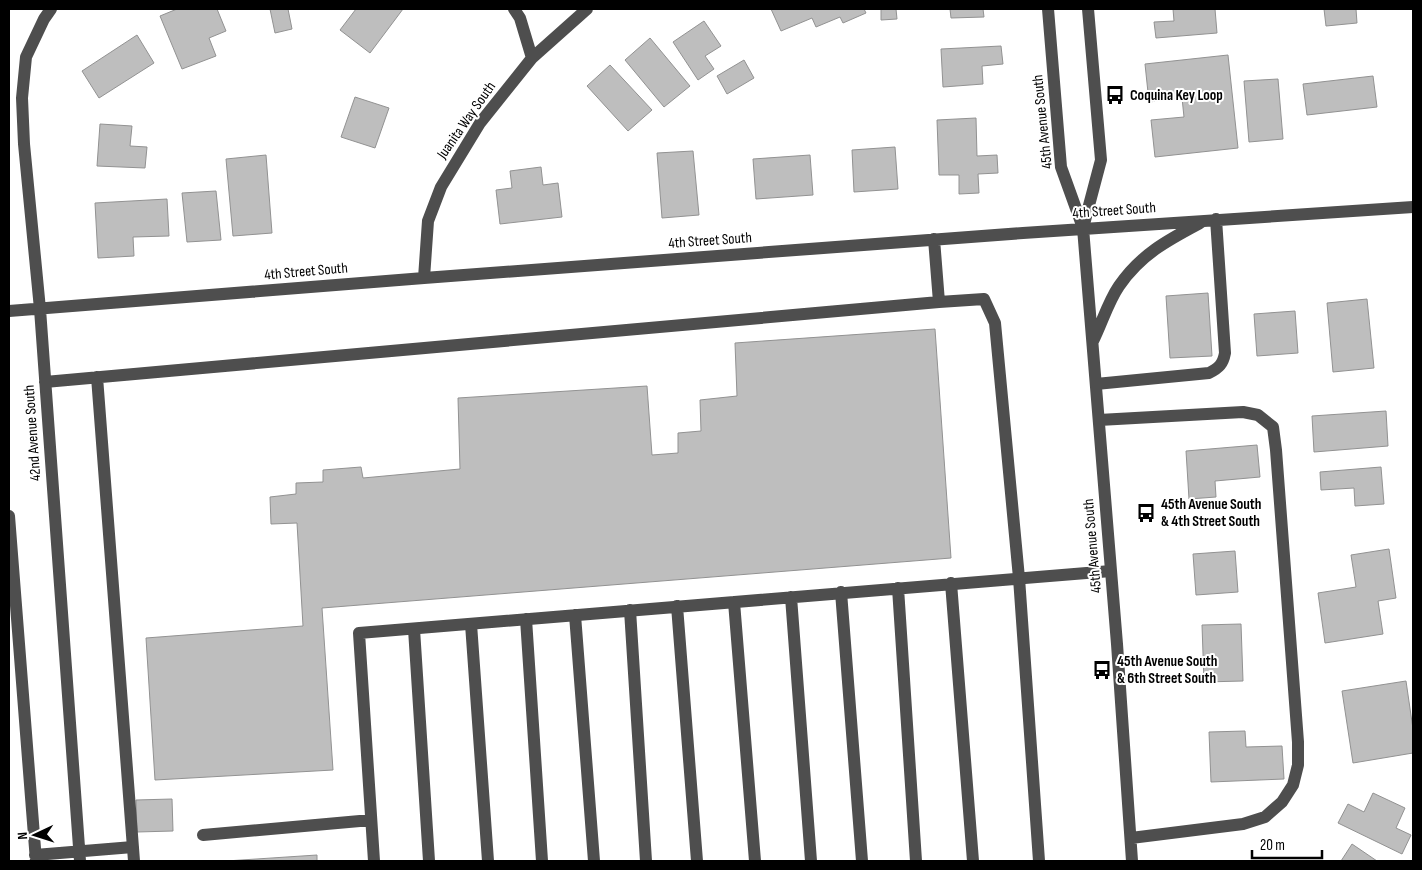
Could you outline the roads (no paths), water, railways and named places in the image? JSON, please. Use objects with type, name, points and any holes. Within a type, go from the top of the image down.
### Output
[{"type":"street","name":"42nd Avenue South","points":[[52,9],[44,18],[26,57],[22,98],[24,144],[40,309],[80,856]]},
{"type":"street","points":[[514,9],[520,18],[532,58]]},
{"type":"street","name":"Juanita Way South","points":[[424,278],[428,221],[441,187],[480,123],[532,58],[587,9]]},
{"type":"street","name":"45th Avenue South","points":[[1048,9],[1061,167],[1083,228],[1132,861]]},
{"type":"street","name":"45th Avenue South","points":[[1083,228],[1101,160],[1088,9]]},
{"type":"street","name":"4th Street South","points":[[9,311],[1083,228],[1413,207]]},
{"type":"street","points":[[1092,343],[1119,286],[1138,263],[1163,242],[1210,220],[1225,353],[1224,361],[1218,369],[1210,373],[1096,384]]},
{"type":"street","points":[[934,240],[939,302]]},
{"type":"street","points":[[45,382],[984,299],[995,322],[1019,578],[1039,861]]},
{"type":"street","points":[[98,377],[134,861]]},
{"type":"street","points":[[1099,420],[1243,412],[1258,415],[1273,427],[1296,713],[1298,765],[1293,785],[1282,802],[1266,817],[1243,824],[1130,838]]},
{"type":"street","points":[[9,516],[35,858],[80,856],[133,846]]},
{"type":"street","points":[[374,861],[359,633],[1111,571]]},
{"type":"street","points":[[951,583],[973,861]]},
{"type":"street","points":[[898,588],[916,861]]},
{"type":"street","points":[[841,592],[862,861]]},
{"type":"street","points":[[791,597],[811,861]]},
{"type":"street","points":[[734,602],[755,861]]},
{"type":"street","points":[[677,606],[697,861]]},
{"type":"street","points":[[630,610],[646,861]]},
{"type":"street","points":[[575,615],[594,861]]},
{"type":"street","points":[[526,619],[542,861]]},
{"type":"street","points":[[470,624],[488,861]]},
{"type":"street","points":[[414,629],[429,861]]},
{"type":"street","points":[[203,835],[371,820]]},
{"type":"place","name":"Coquina Key Loop","points":[[1115,95]]},
{"type":"place","name":"45th Avenue South & 4th Street South","points":[[1146,513]]},
{"type":"place","name":"45th Avenue South & 6th Street South","points":[[1102,670]]}]
